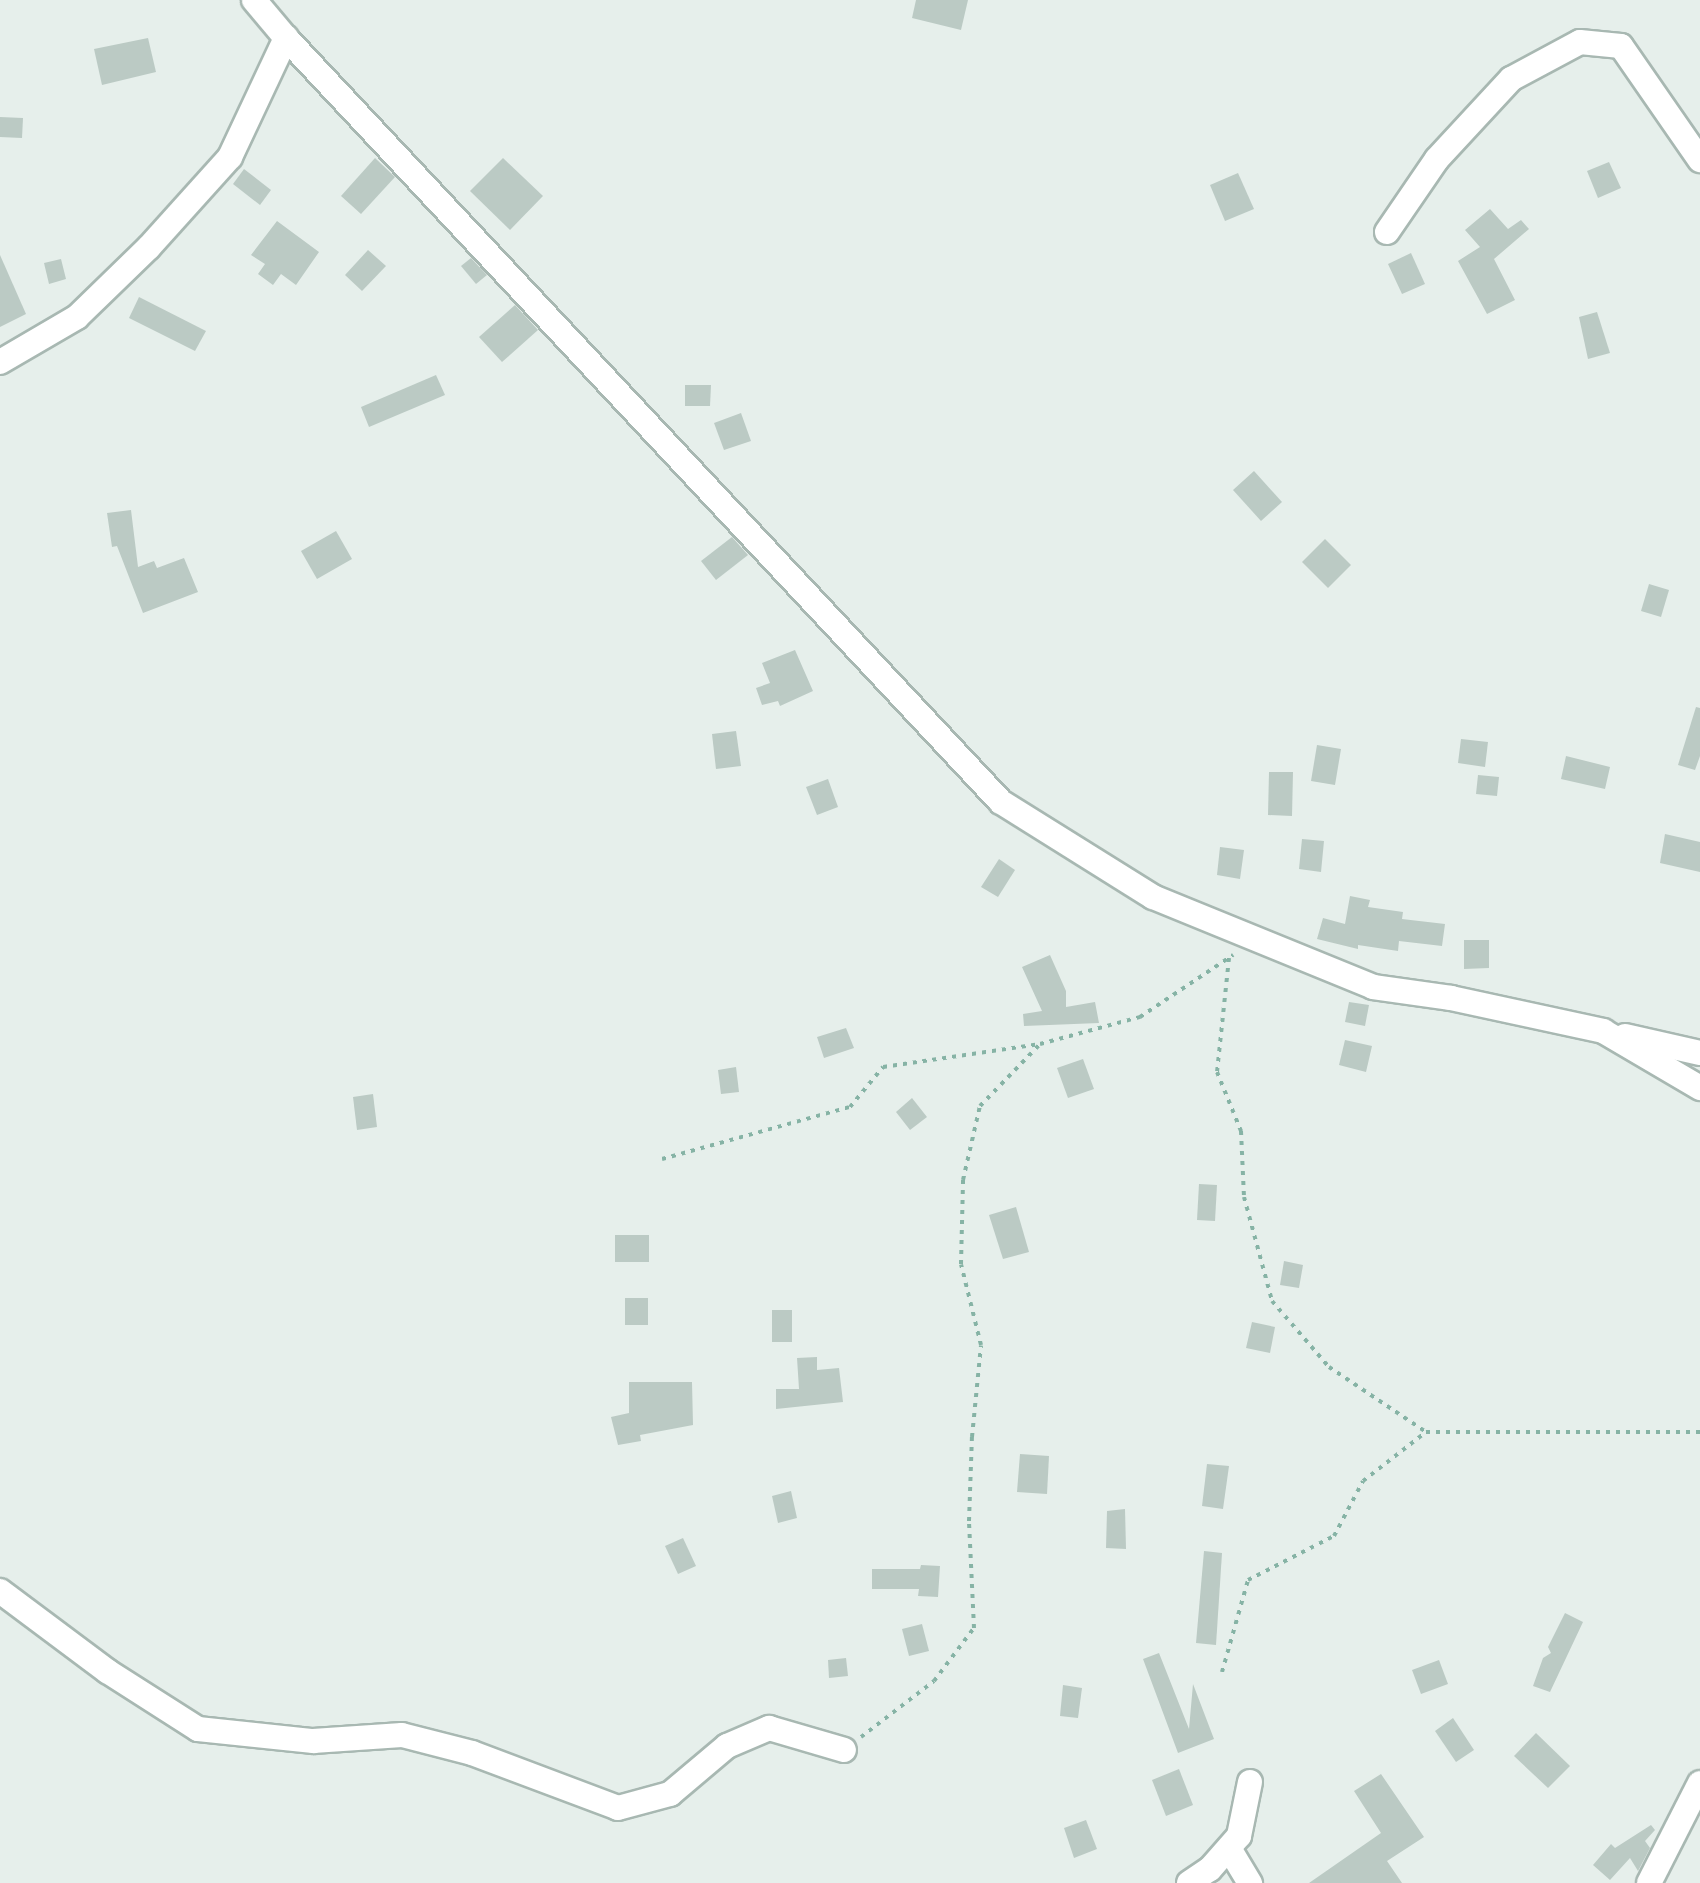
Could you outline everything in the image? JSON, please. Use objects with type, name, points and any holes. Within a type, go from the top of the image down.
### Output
[{"type":"street","points":[[254,0],[286,38],[1001,802],[1153,897],[1373,987],[1451,998],[1700,1053]]},
{"type":"street","points":[[0,362],[77,317],[149,247],[230,157],[286,38]]},
{"type":"street","points":[[1387,232],[1437,159],[1511,79],[1580,42],[1621,46],[1700,160]]},
{"type":"street","points":[[1603,1031],[1700,1088]]},
{"type":"street","points":[[0,1591],[107,1671],[198,1729],[313,1741],[402,1735],[487,1758],[618,1808],[670,1794],[727,1746],[769,1728],[844,1750]]},
{"type":"street","points":[[1189,1883],[1230,1850],[1245,1814],[1250,1782]]},
{"type":"street","points":[[1649,1883],[1700,1783]]},
{"type":"street","points":[[1230,1850],[1250,1883]]},
{"type":"path","points":[[662,1159],[850,1107],[883,1067],[1040,1044],[1140,1017],[1259,939]]},
{"type":"path","points":[[1229,958],[1217,1072],[1241,1131],[1244,1197],[1272,1301],[1329,1367],[1426,1432],[1700,1432]]},
{"type":"path","points":[[844,1750],[934,1681],[974,1628],[969,1521],[981,1345],[961,1264],[963,1180],[980,1106],[1040,1044]]},
{"type":"path","points":[[1222,1672],[1248,1580],[1334,1536],[1363,1481],[1426,1432]]},
{"type":"building","points":[[916,0],[968,0],[961,30],[912,18]]},
{"type":"building","points":[[148,38],[156,72],[102,85],[94,49]]},
{"type":"building","points":[[0,117],[23,118],[22,138],[0,137]]},
{"type":"building","points":[[375,158],[395,177],[361,214],[341,196]]},
{"type":"building","points":[[503,158],[543,196],[510,230],[470,191]]},
{"type":"building","points":[[1609,162],[1621,188],[1598,198],[1587,171]]},
{"type":"building","points":[[244,169],[271,190],[260,205],[233,184]]},
{"type":"building","points":[[1238,173],[1254,209],[1225,221],[1210,185]]},
{"type":"building","points":[[1490,209],[1508,229],[1521,220],[1529,229],[1494,259],[1515,300],[1487,314],[1458,261],[1480,247],[1465,230]]},
{"type":"building","points":[[277,221],[319,252],[296,285],[281,274],[273,285],[258,274],[265,264],[251,255]]},
{"type":"building","points":[[368,250],[386,266],[362,291],[345,275]]},
{"type":"building","points":[[1411,253],[1425,284],[1402,294],[1388,264]]},
{"type":"building","points":[[0,255],[26,314],[0,327]]},
{"type":"building","points":[[471,258],[487,275],[476,284],[461,266]]},
{"type":"building","points":[[61,259],[66,279],[49,284],[44,263]]},
{"type":"building","points":[[139,297],[206,331],[195,351],[129,318]]},
{"type":"building","points":[[515,305],[538,330],[502,362],[479,337]]},
{"type":"building","points":[[1597,312],[1610,353],[1588,359],[1579,317]]},
{"type":"building","points":[[436,375],[445,395],[369,427],[361,407]]},
{"type":"building","points":[[685,385],[711,385],[710,406],[685,406]]},
{"type":"building","points":[[741,413],[751,441],[724,450],[714,423]]},
{"type":"building","points":[[1254,471],[1282,502],[1261,521],[1233,490]]},
{"type":"building","points":[[131,510],[138,567],[154,561],[157,568],[184,558],[198,592],[143,613],[117,546],[112,547],[107,513]]},
{"type":"building","points":[[336,531],[352,559],[317,579],[301,551]]},
{"type":"building","points":[[732,537],[748,555],[716,580],[701,561]]},
{"type":"building","points":[[1325,539],[1351,565],[1328,588],[1302,562]]},
{"type":"building","points":[[1649,584],[1669,590],[1661,617],[1641,611]]},
{"type":"building","points":[[795,650],[813,691],[780,706],[778,701],[762,705],[756,688],[770,683],[762,663]]},
{"type":"building","points":[[1696,707],[1700,708],[1700,756],[1695,770],[1678,765]]},
{"type":"building","points":[[736,731],[741,766],[716,769],[712,734]]},
{"type":"building","points":[[1461,739],[1488,742],[1485,767],[1458,763]]},
{"type":"building","points":[[1317,745],[1341,749],[1335,785],[1311,781]]},
{"type":"building","points":[[1566,756],[1610,767],[1605,789],[1561,779]]},
{"type":"building","points":[[1269,772],[1293,772],[1292,816],[1268,815]]},
{"type":"building","points":[[1478,775],[1499,777],[1497,796],[1476,794]]},
{"type":"building","points":[[828,779],[838,807],[817,815],[806,787]]},
{"type":"building","points":[[1665,834],[1700,842],[1700,872],[1660,863]]},
{"type":"building","points":[[1302,839],[1324,841],[1321,872],[1299,869]]},
{"type":"building","points":[[1220,847],[1244,850],[1240,879],[1217,875]]},
{"type":"building","points":[[999,859],[1015,870],[998,897],[981,887]]},
{"type":"building","points":[[1350,896],[1370,900],[1368,907],[1403,912],[1402,919],[1445,924],[1442,946],[1399,941],[1398,951],[1358,945],[1358,949],[1317,939],[1323,918],[1345,924]]},
{"type":"building","points":[[1464,940],[1489,940],[1489,968],[1464,969]]},
{"type":"building","points":[[1050,955],[1066,991],[1066,1007],[1095,1002],[1099,1023],[1024,1026],[1023,1014],[1042,1011],[1022,967]]},
{"type":"building","points":[[1349,1002],[1369,1005],[1365,1026],[1345,1022]]},
{"type":"building","points":[[846,1028],[854,1048],[824,1058],[817,1037]]},
{"type":"building","points":[[1345,1040],[1372,1046],[1366,1072],[1339,1065]]},
{"type":"building","points":[[1083,1059],[1094,1089],[1068,1098],[1057,1068]]},
{"type":"building","points":[[736,1067],[739,1092],[721,1094],[718,1070]]},
{"type":"building","points":[[373,1094],[377,1127],[357,1130],[353,1097]]},
{"type":"building","points":[[912,1098],[927,1117],[910,1130],[896,1112]]},
{"type":"building","points":[[1199,1184],[1217,1185],[1215,1221],[1197,1220]]},
{"type":"building","points":[[1016,1207],[1029,1252],[1003,1259],[989,1215]]},
{"type":"building","points":[[615,1235],[649,1235],[649,1262],[615,1262]]},
{"type":"building","points":[[1284,1261],[1303,1265],[1299,1288],[1280,1285]]},
{"type":"building","points":[[625,1298],[648,1298],[648,1325],[625,1325]]},
{"type":"building","points":[[772,1310],[792,1310],[792,1342],[772,1342]]},
{"type":"building","points":[[1252,1322],[1275,1327],[1270,1353],[1246,1348]]},
{"type":"building","points":[[817,1357],[817,1370],[839,1368],[843,1402],[776,1409],[776,1389],[799,1389],[797,1358]]},
{"type":"building","points":[[629,1382],[692,1382],[693,1425],[640,1435],[641,1441],[618,1445],[611,1417],[629,1413]]},
{"type":"building","points":[[1020,1454],[1049,1456],[1047,1494],[1017,1492]]},
{"type":"building","points":[[1207,1464],[1229,1466],[1223,1509],[1202,1506]]},
{"type":"building","points":[[791,1491],[797,1518],[778,1523],[772,1496]]},
{"type":"building","points":[[1125,1509],[1126,1549],[1106,1548],[1107,1511]]},
{"type":"building","points":[[683,1538],[696,1566],[678,1574],[665,1546]]},
{"type":"building","points":[[1204,1551],[1222,1553],[1216,1645],[1196,1643]]},
{"type":"building","points":[[921,1565],[940,1566],[938,1597],[918,1596],[919,1589],[872,1589],[872,1569],[920,1569]]},
{"type":"building","points":[[1565,1613],[1583,1622],[1550,1692],[1533,1686],[1543,1658],[1551,1653],[1548,1647]]},
{"type":"building","points":[[922,1624],[929,1651],[909,1656],[902,1629]]},
{"type":"building","points":[[1159,1653],[1189,1729],[1193,1684],[1214,1739],[1178,1753],[1143,1659]]},
{"type":"building","points":[[846,1658],[848,1676],[829,1678],[828,1660]]},
{"type":"building","points":[[1439,1660],[1448,1684],[1421,1694],[1412,1670]]},
{"type":"building","points":[[1063,1685],[1082,1688],[1078,1718],[1060,1716]]},
{"type":"building","points":[[1453,1718],[1474,1750],[1456,1762],[1435,1731]]},
{"type":"building","points":[[1536,1733],[1570,1766],[1548,1788],[1514,1756]]},
{"type":"building","points":[[1179,1769],[1193,1805],[1166,1816],[1152,1780]]},
{"type":"building","points":[[1381,1774],[1424,1837],[1387,1861],[1402,1883],[1309,1883],[1381,1833],[1354,1791]]},
{"type":"building","points":[[1086,1820],[1097,1849],[1074,1858],[1064,1828]]},
{"type":"building","points":[[1651,1825],[1655,1830],[1645,1841],[1650,1848],[1638,1871],[1630,1858],[1610,1880],[1593,1865],[1611,1844],[1615,1848]]}]
